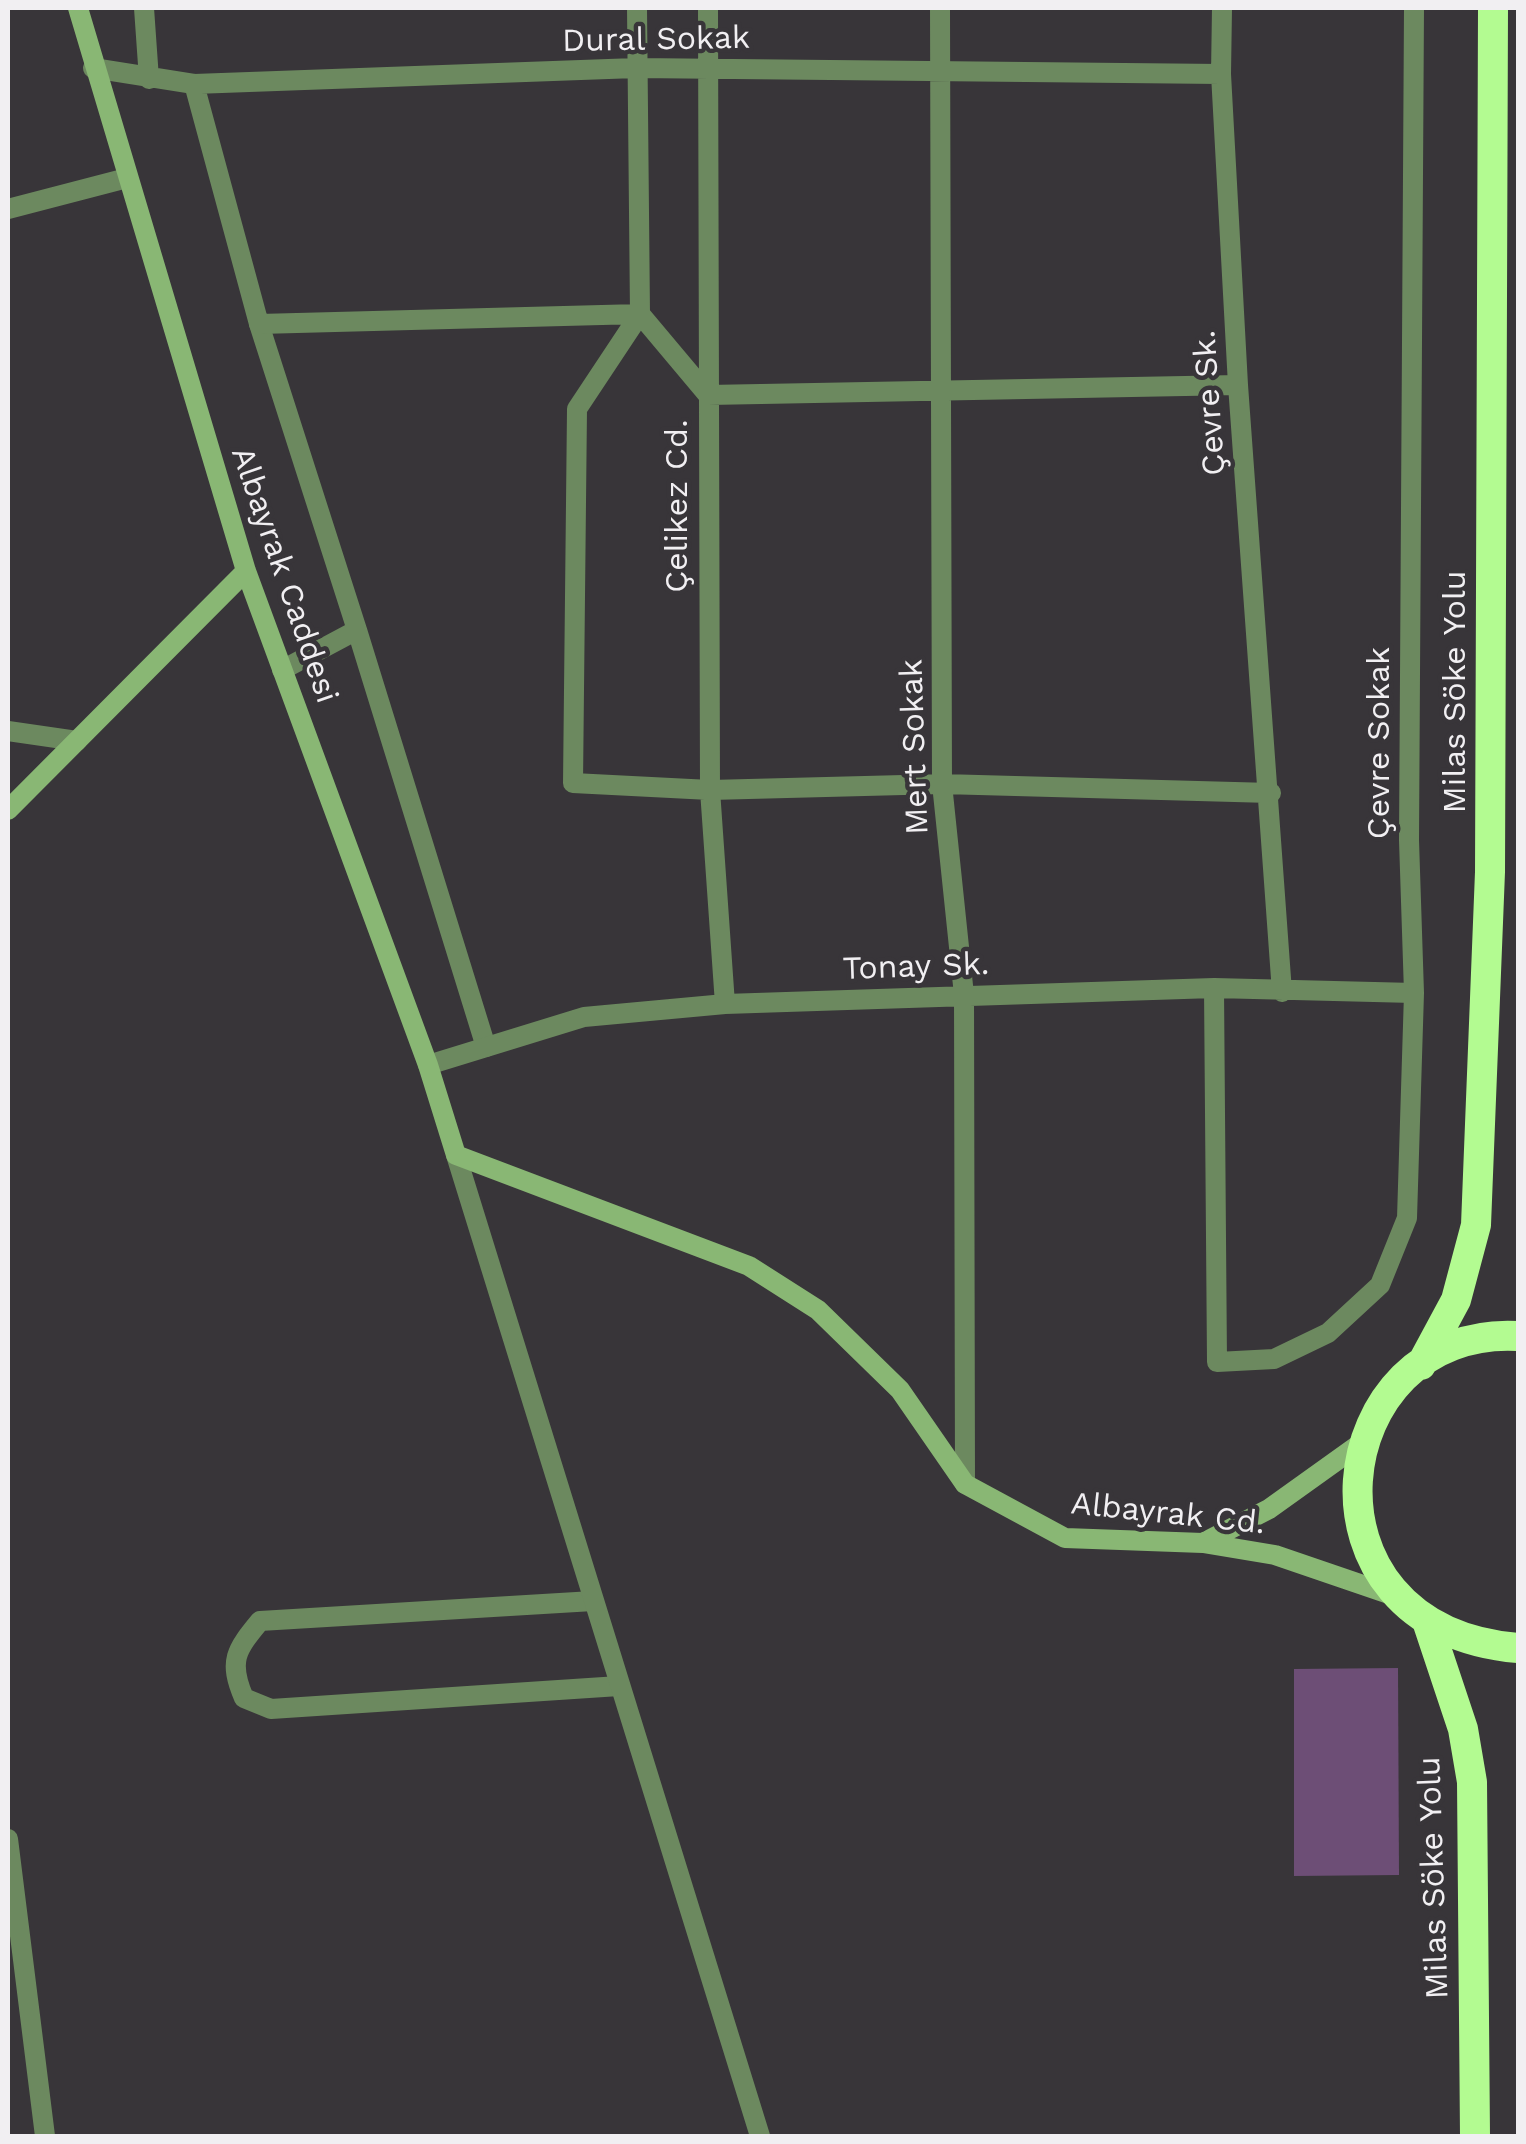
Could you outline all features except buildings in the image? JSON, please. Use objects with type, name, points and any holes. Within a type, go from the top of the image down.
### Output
[{"type":"highway","name":"Milas Söke Yolu","points":[[1422,1364],[1456,1300],[1476,1225],[1490,872],[1493,8]]},
{"type":"highway","points":[[1518,1336],[1501,1335],[1460,1344],[1422,1364],[1386,1398],[1364,1441],[1356,1482],[1358,1523],[1372,1562],[1395,1596],[1428,1624],[1470,1642],[1518,1648]]},
{"type":"highway","name":"Milas Söke Yolu","points":[[1428,1624],[1463,1730],[1472,1782],[1475,2136]]},
{"type":"street","name":"Albayrak Caddesi","points":[[78,8],[246,571],[428,1065],[456,1155]]},
{"type":"street","points":[[144,8],[149,79]]},
{"type":"street","points":[[637,8],[640,314],[578,408],[573,783],[710,790],[942,784],[1271,793]]},
{"type":"street","name":"Çelikez Cd.","points":[[708,8],[710,790],[725,1004]]},
{"type":"street","name":"Mert Sokak","points":[[940,8],[942,784],[964,994],[965,1484]]},
{"type":"street","name":"Çevre Sk.","points":[[1222,8],[1221,74],[1238,386],[1271,793],[1282,992]]},
{"type":"street","name":"Çevre Sokak","points":[[1214,988],[1217,1362],[1274,1359],[1328,1333],[1380,1285],[1408,1218],[1414,993],[1410,820],[1414,8]]},
{"type":"street","name":"Dural Sokak","points":[[93,68],[194,84],[636,68],[1221,74]]},
{"type":"street","points":[[194,84],[259,324],[486,1047]]},
{"type":"street","points":[[8,209],[127,178]]},
{"type":"street","points":[[259,324],[640,314]]},
{"type":"street","points":[[640,314],[708,395],[1238,386]]},
{"type":"street","points":[[8,810],[246,571]]},
{"type":"street","points":[[282,670],[357,630]]},
{"type":"street","points":[[8,732],[77,741]]},
{"type":"street","name":"Tonay Sk.","points":[[428,1065],[584,1017],[725,1004],[1214,988],[1414,993]]},
{"type":"street","points":[[456,1155],[760,2136]]},
{"type":"street","name":"Albayrak Cd.","points":[[456,1155],[749,1266],[818,1310],[900,1390],[965,1484],[1065,1538],[1203,1543],[1275,1555],[1395,1596]]},
{"type":"street","points":[[1203,1543],[1269,1510],[1364,1441]]},
{"type":"street","points":[[592,1601],[260,1621],[238,1648],[234,1676],[244,1698],[270,1710],[619,1686]]},
{"type":"street","points":[[8,1838],[45,2136]]},
{"type":"shaded area","points":[[1398,1668],[1399,1875],[1294,1876],[1294,1669]]}]
